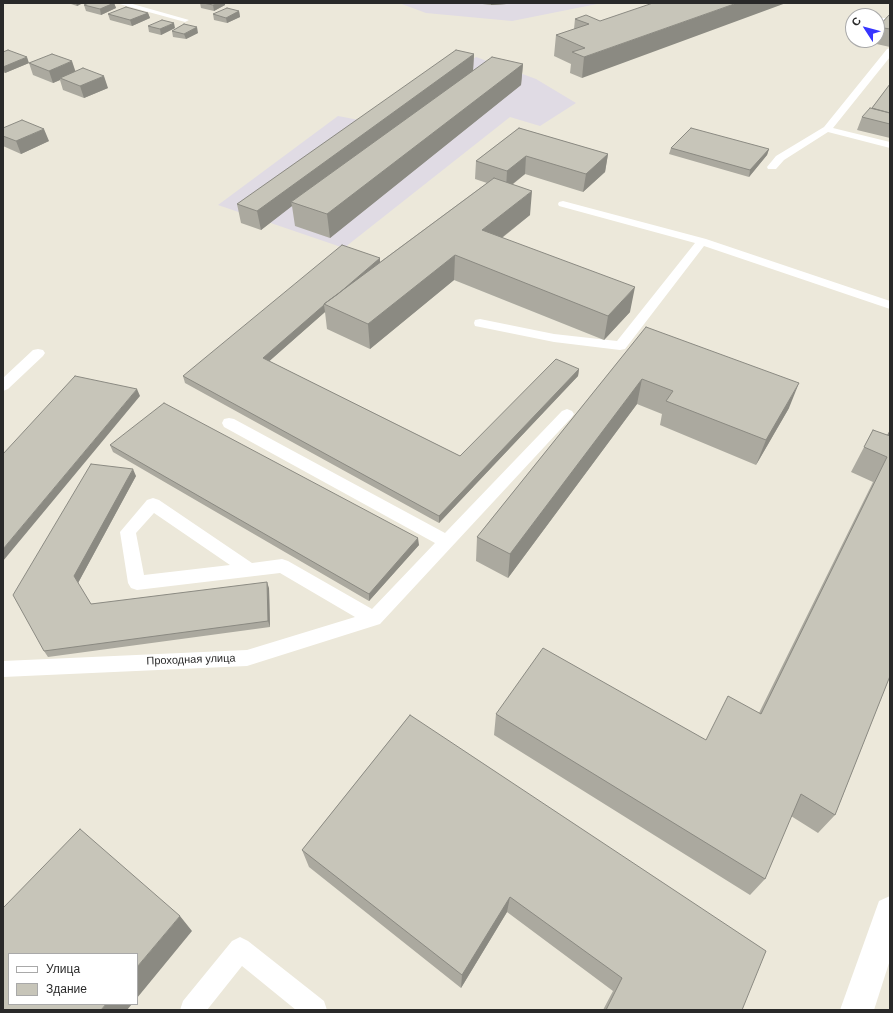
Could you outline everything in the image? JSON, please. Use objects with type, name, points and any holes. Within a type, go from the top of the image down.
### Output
[{"type":"street","points":[[857,1010],[890,912]]},
{"type":"lane","points":[[120,3],[185,20]]},
{"type":"lane","points":[[772,167],[780,158],[828,129],[890,52]]},
{"type":"lane","points":[[828,129],[890,145]]},
{"type":"lane","points":[[563,204],[702,241],[890,305]]},
{"type":"lane","points":[[480,323],[554,338],[620,346],[702,241]]},
{"type":"lane","points":[[3,386],[38,353]]},
{"type":"lane","points":[[250,570],[153,504],[128,532],[137,583],[250,570],[282,566],[374,619],[567,414]]},
{"type":"lane","points":[[229,423],[446,541]]},
{"type":"lane","name":"Проходная улица","points":[[3,669],[247,658],[374,619]]},
{"type":"lane","points":[[192,1010],[240,949],[315,1010]]},
{"type":"shaded area","points":[[399,3],[602,3],[512,21],[426,13]]},
{"type":"shaded area","points":[[476,57],[536,79],[576,103],[540,126],[510,117],[344,248],[218,205],[338,116],[380,124]]},
{"type":"building","points":[[89,3],[114,3],[100,9],[84,5]]},
{"type":"building","points":[[203,3],[218,3],[213,5]]},
{"type":"building","points":[[653,3],[737,3],[584,57],[572,52],[585,48],[556,35],[589,24],[575,19],[586,15],[600,21]]},
{"type":"building","points":[[126,7],[148,13],[130,20],[108,14]]},
{"type":"building","points":[[227,8],[239,11],[226,18],[213,14]]},
{"type":"building","points":[[890,14],[890,29],[885,28],[885,19]]},
{"type":"building","points":[[162,20],[174,23],[160,29],[148,26]]},
{"type":"building","points":[[184,24],[197,27],[184,34],[172,31]]},
{"type":"building","points":[[8,50],[27,57],[3,67],[3,52]]},
{"type":"building","points":[[456,50],[474,54],[257,211],[237,204]]},
{"type":"building","points":[[52,54],[72,61],[49,71],[29,63]]},
{"type":"building","points":[[492,57],[523,64],[327,214],[291,202]]},
{"type":"building","points":[[83,68],[104,76],[80,86],[60,78]]},
{"type":"building","points":[[890,84],[890,113],[872,108]]},
{"type":"building","points":[[870,108],[890,113],[890,124],[862,117]]},
{"type":"building","points":[[22,120],[44,129],[16,141],[3,136],[3,128]]},
{"type":"building","points":[[519,128],[608,154],[586,174],[526,156],[507,171],[476,161]]},
{"type":"building","points":[[691,128],[769,149],[750,170],[671,148]]},
{"type":"building","points":[[494,178],[532,191],[482,230],[635,287],[608,316],[455,255],[368,324],[324,304]]},
{"type":"building","points":[[342,245],[380,258],[324,304],[263,358],[460,456],[556,359],[579,369],[439,516],[183,376]]},
{"type":"building","points":[[646,327],[799,383],[766,440],[666,401],[673,391],[642,379],[510,554],[477,537]]},
{"type":"building","points":[[75,376],[137,389],[3,549],[3,454]]},
{"type":"building","points":[[164,403],[418,538],[369,594],[110,445]]},
{"type":"building","points":[[873,430],[890,436],[890,676],[835,815],[801,794],[765,879],[496,714],[543,648],[706,740],[728,696],[761,714],[887,457],[864,447]]},
{"type":"building","points":[[91,464],[133,469],[74,576],[91,604],[267,582],[268,621],[44,651],[13,595]]},
{"type":"building","points":[[410,715],[766,951],[742,1010],[606,1010],[622,978],[510,897],[462,975],[302,850]]},
{"type":"building","points":[[80,829],[180,916],[138,966],[138,953],[8,953],[8,1005],[105,1005],[101,1010],[3,1010],[3,908]]}]
